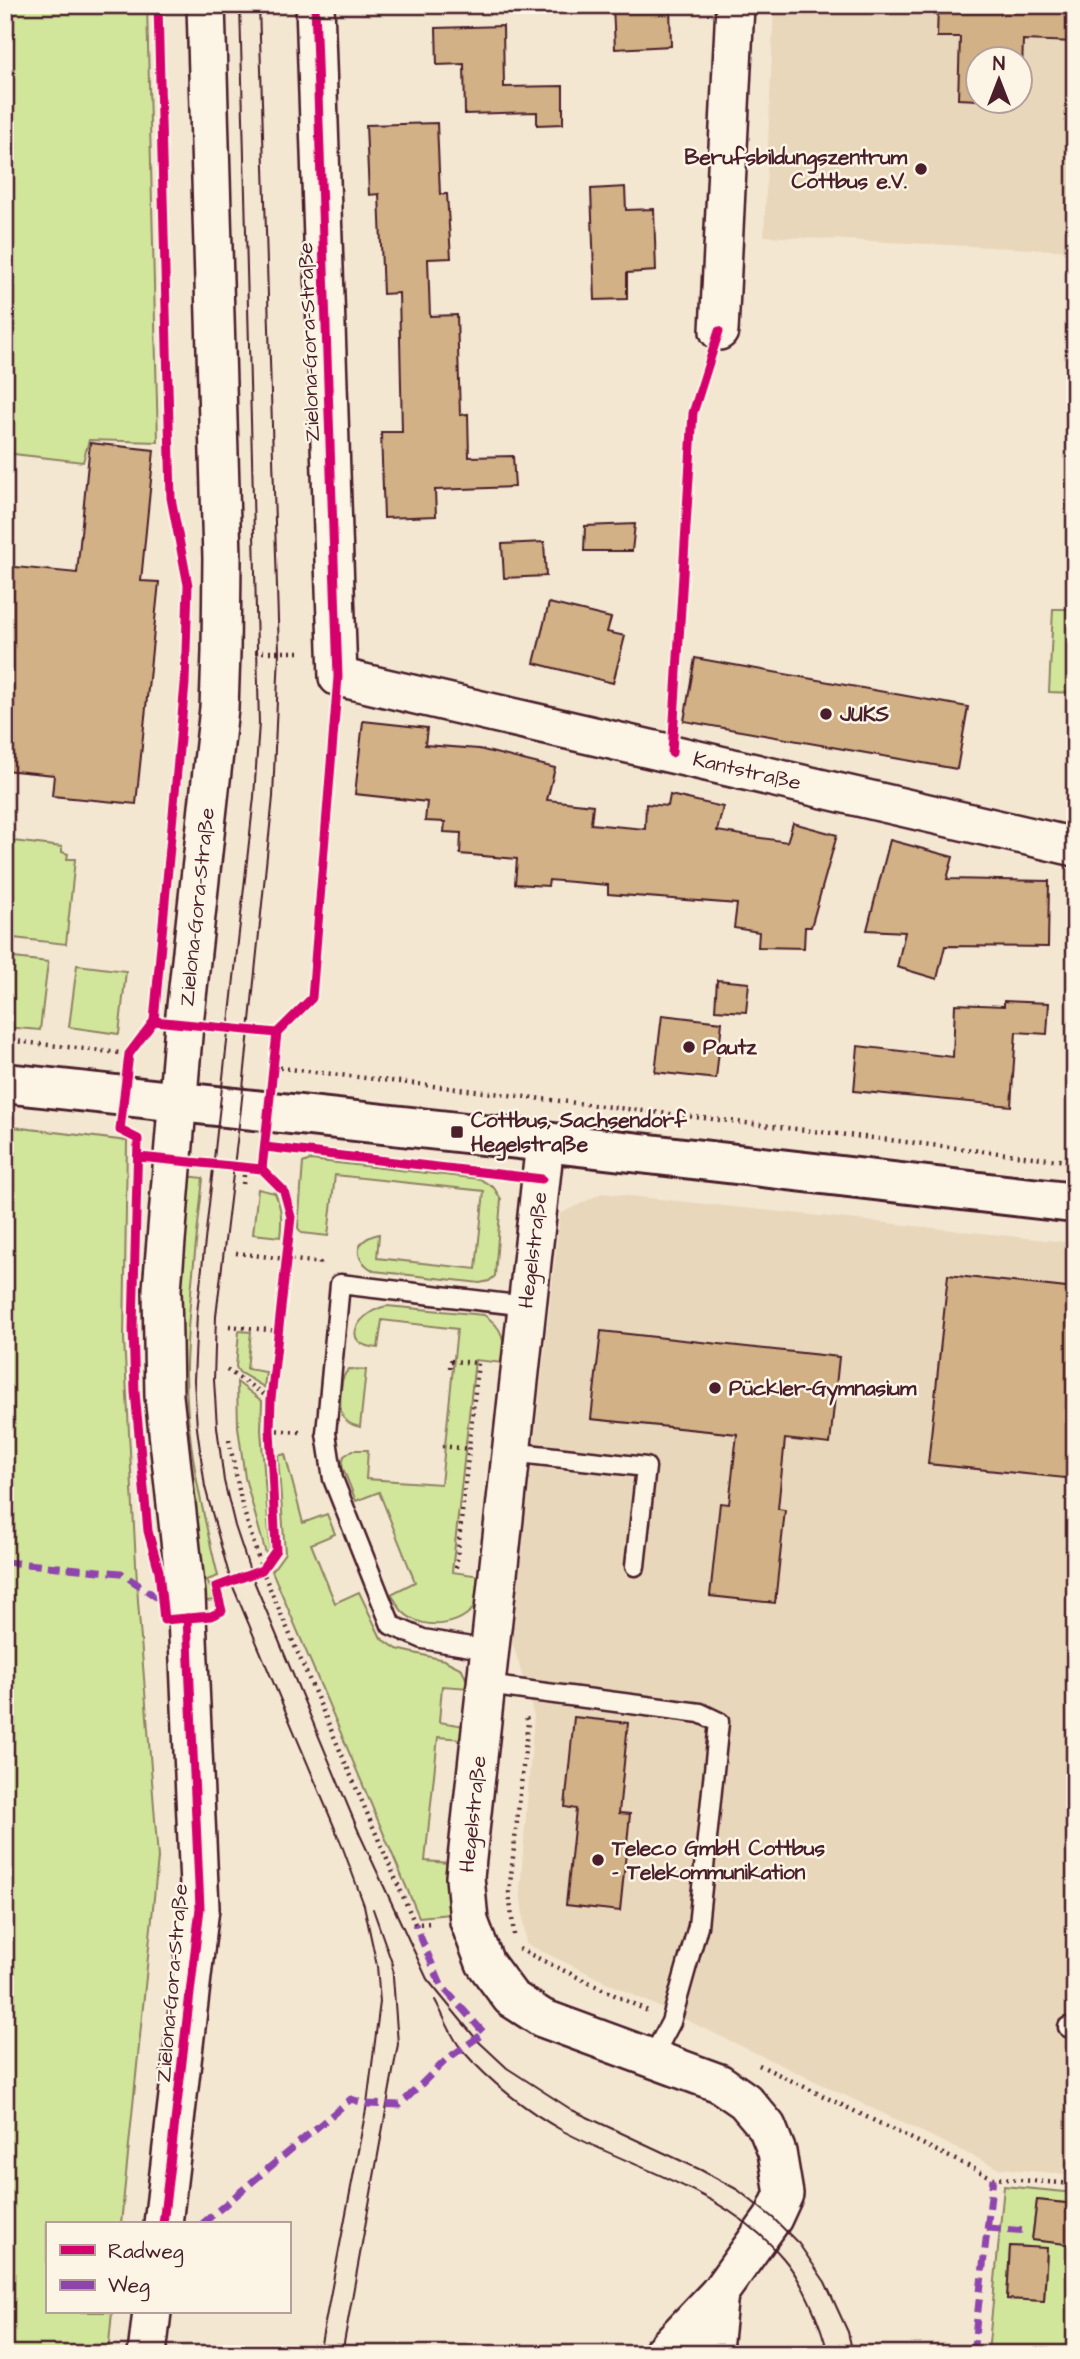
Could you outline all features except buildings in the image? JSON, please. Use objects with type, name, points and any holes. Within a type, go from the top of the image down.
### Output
[{"type":"street","name":"Zielona-Gora-Straße","points":[[163,2222],[200,1908],[186,1594],[164,1396],[162,1289],[177,1101],[219,708],[221,652],[222,558],[206,5]]},
{"type":"street","name":"Zielona-Gora-Straße","points":[[315,5],[338,677]]},
{"type":"street","points":[[719,331],[734,5]]},
{"type":"street","name":"Kantstraße","points":[[338,677],[1075,847]]},
{"type":"street","points":[[5,1083],[1075,1203]]},
{"type":"street","name":"Hegelstraße","points":[[545,1142],[489,1650],[501,1688],[466,1877],[469,1921],[485,1962],[511,1998],[542,2018],[719,2083],[745,2101],[767,2127],[777,2152],[784,2194],[773,2218],[719,2293],[661,2354]]},
{"type":"street","name":"Hegelstraße","points":[[715,2354],[713,2349],[719,2293]]},
{"type":"street","points":[[147,2354],[152,2314]]},
{"type":"lane","points":[[489,1650],[423,1639],[391,1625],[331,1468],[326,1433],[340,1284],[526,1306]]},
{"type":"lane","points":[[510,1452],[646,1467],[635,1566]]},
{"type":"lane","points":[[501,1688],[700,1713],[719,1722],[698,1926],[671,2022],[652,2058]]},
{"type":"path","points":[[5,1040],[129,1054]]},
{"type":"path","points":[[273,1067],[1072,1162],[1075,1091]]},
{"type":"path","points":[[243,1184],[245,1167]]},
{"type":"path","points":[[236,1253],[320,1263],[319,1282],[340,1284]]},
{"type":"path","points":[[229,1326],[278,1331]]},
{"type":"path","points":[[450,1368],[451,1361],[478,1363],[456,1569]]},
{"type":"path","points":[[227,1370],[271,1399]]},
{"type":"path","points":[[229,1440],[242,1505],[262,1570],[415,1924],[469,1921]]},
{"type":"path","points":[[442,1446],[469,1449]]},
{"type":"path","points":[[501,1688],[528,1722],[509,1893],[516,1947],[671,2022]]},
{"type":"path","points":[[758,2064],[993,2178],[1075,2184]]},
{"type":"shaded area","name":"Berufsbildungszentrum Cottbus e.V.","points":[[774,5],[1075,5],[1075,251],[764,236]]},
{"type":"shaded area","points":[[602,1193],[1075,1243],[1075,2175],[998,2168],[526,1944],[520,1889],[534,1716],[512,1641],[560,1214]]},
{"type":"green space","points":[[5,5],[147,5],[158,442],[89,440],[83,462],[5,453]]},
{"type":"green space","points":[[1053,609],[1075,609],[1075,693],[1049,692]]},
{"type":"green space","points":[[5,840],[62,847],[62,852],[68,854],[67,859],[75,859],[66,944],[5,937]]},
{"type":"green space","points":[[5,957],[48,962],[40,1030],[5,1027]]},
{"type":"green space","points":[[77,965],[126,971],[119,1034],[69,1027]]},
{"type":"green space","points":[[5,1126],[127,1141],[124,1339],[138,1601],[158,1858],[121,2222],[46,2222],[46,2314],[112,2314],[108,2354],[5,2354]]},
{"type":"green space","points":[[310,1160],[480,1179],[494,1188],[501,1199],[495,1276],[480,1283],[374,1271],[359,1255],[365,1240],[379,1234],[377,1258],[476,1269],[484,1191],[335,1175],[328,1236],[302,1233],[298,1228],[303,1163]]},
{"type":"green space","points":[[187,1176],[203,1178],[187,1341],[188,1418],[200,1497],[218,1576],[207,1580],[215,1600],[199,1602],[181,1395],[179,1300]]},
{"type":"green space","points":[[258,1189],[275,1193],[281,1215],[280,1237],[253,1234]]},
{"type":"green space","points":[[387,1306],[484,1315],[496,1325],[502,1335],[503,1363],[475,1360],[452,1572],[481,1576],[480,1595],[474,1608],[466,1615],[445,1623],[422,1623],[412,1619],[400,1608],[391,1594],[415,1582],[379,1492],[356,1501],[342,1466],[344,1456],[353,1450],[368,1450],[366,1479],[441,1484],[457,1329],[382,1320],[378,1348],[365,1346],[355,1335],[357,1328],[368,1314]]},
{"type":"green space","points":[[239,1331],[251,1332],[247,1369],[266,1372],[264,1387],[239,1372],[236,1367]]},
{"type":"green space","points":[[349,1369],[366,1370],[360,1427],[344,1419],[341,1409],[342,1381]]},
{"type":"green space","points":[[237,1382],[262,1401],[261,1430],[270,1548],[266,1554],[245,1478],[238,1427]]},
{"type":"green space","points":[[285,1454],[303,1523],[327,1514],[335,1534],[311,1544],[335,1603],[359,1592],[381,1638],[397,1649],[444,1660],[462,1669],[470,1688],[442,1686],[439,1722],[465,1726],[464,1739],[438,1737],[425,1861],[450,1863],[450,1914],[419,1917],[272,1571],[285,1553],[278,1456]]},
{"type":"green space","points":[[1004,2186],[1075,2193],[1075,2204],[1037,2200],[1032,2240],[1075,2245],[1075,2354],[988,2354]],"holes":[[[1010,2246],[1030,2247],[1030,2255],[1047,2256],[1044,2301],[1007,2299]]]},
{"type":"tram line","points":[[240,5],[259,723],[254,797],[197,1313],[194,1380],[205,1487],[231,1582],[341,1843],[364,1905],[377,1966],[380,2002],[367,2104],[319,2354]]},
{"type":"tram line","points":[[259,5],[279,652],[273,797],[241,1108],[216,1316],[214,1380],[217,1427],[224,1481],[235,1526],[251,1574],[360,1835],[427,1979],[477,2040],[507,2068],[572,2110],[738,2190],[773,2218],[799,2244],[825,2282],[848,2332],[853,2354]]},
{"type":"tram line","points":[[342,2354],[398,2044],[392,1963],[373,1909]]},
{"type":"tram line","points":[[435,2000],[463,2051],[497,2085],[523,2105],[563,2131],[708,2199],[761,2235],[783,2258],[797,2278],[816,2317],[828,2354]]},
{"type":"marked path","points":[[5,1562],[121,1573],[162,1601]]},
{"type":"marked path","points":[[204,2222],[351,2099],[367,2104],[400,2105],[447,2059],[484,2033],[441,1985],[415,1924]]},
{"type":"marked path","points":[[973,2354],[993,2178]]},
{"type":"marked path","points":[[987,2228],[1027,2231]]},
{"type":"marked path","points":[[1063,2354],[1075,2345]]},
{"type":"cycle path","points":[[139,1157],[262,1169],[284,1191],[291,1217],[271,1399],[276,1550],[262,1570],[216,1587],[222,1611],[211,1616],[164,1620],[159,1571],[148,1531],[135,1392],[133,1328],[138,1139],[120,1130],[129,1054],[154,1021],[185,684],[188,585],[171,498],[158,5]]},
{"type":"cycle path","points":[[262,1169],[277,1033],[312,998],[338,677],[315,5]]},
{"type":"cycle path","points":[[672,753],[693,413],[719,331]]},
{"type":"cycle path","points":[[154,1021],[277,1033]]},
{"type":"cycle path","points":[[265,1147],[542,1179]]},
{"type":"cycle path","points":[[163,2222],[200,1908],[187,1618]]},
{"type":"place","name":"Berufsbildungszentrum Cottbus e.V.","points":[[921,169]]},
{"type":"place","name":"JUKS","points":[[826,714]]},
{"type":"place","name":"Pautz","points":[[689,1047]]},
{"type":"place","name":"Cottbus, Sachsendorf Hegelstraße","points":[[457,1132]]},
{"type":"place","name":"Pückler-Gymnasium","points":[[715,1388]]},
{"type":"place","name":"Teleco GmbH Cottbus - Telekommunikation","points":[[598,1860]]}]
